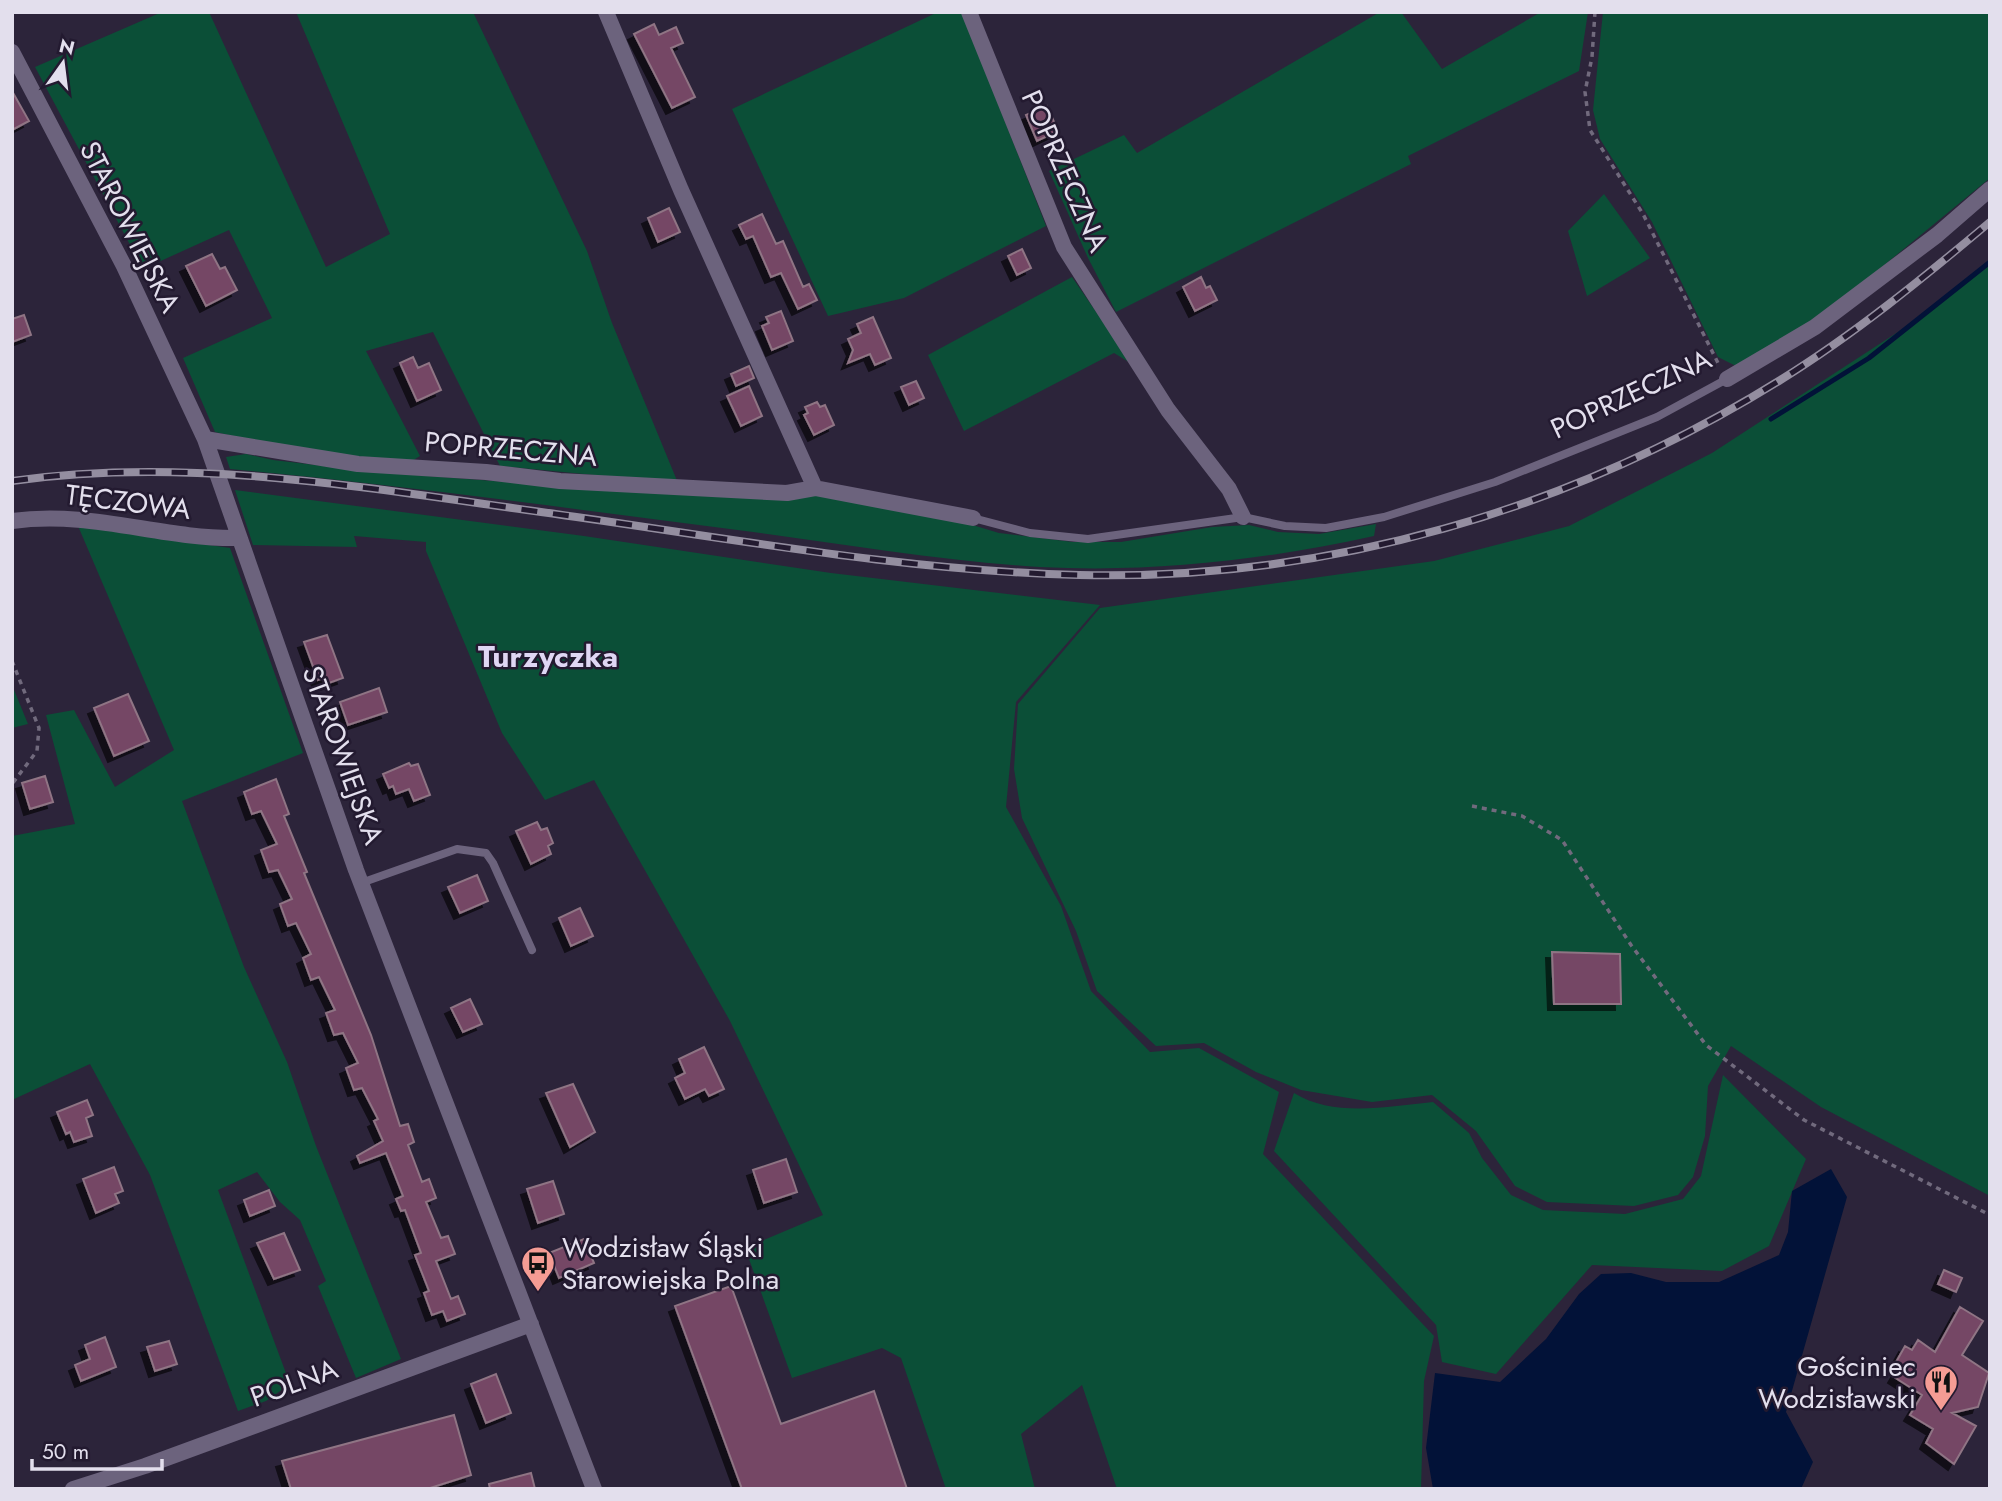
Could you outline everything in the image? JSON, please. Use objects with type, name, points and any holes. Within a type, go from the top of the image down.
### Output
[{"type":"street","points":[[606,12],[681,190],[815,488]]},
{"type":"street","name":"POPRZECZNA","points":[[969,12],[1064,247],[1168,410],[1229,489],[1244,517]]},
{"type":"street","name":"STAROWIEJSKA","points":[[12,52],[124,266],[205,439],[237,538],[361,883],[594,1489]]},
{"type":"street","name":"POPRZECZNA","points":[[1727,379],[1815,327],[1937,235],[1990,188]]},
{"type":"street","name":"POPRZECZNA","points":[[205,439],[358,464],[486,472],[560,481],[787,492],[815,488],[973,518]]},
{"type":"street","name":"TĘCZOWA","points":[[12,521],[105,520],[207,538],[237,538]]},
{"type":"street","name":"POLNA","points":[[74,1489],[145,1466],[531,1324]]},
{"type":"lane","name":"POPRZECZNA","points":[[973,518],[1030,533],[1088,539],[1244,517],[1285,526],[1326,528],[1384,517],[1495,482],[1657,417],[1727,379]]},
{"type":"lane","points":[[361,883],[457,849],[486,853],[532,950]]},
{"type":"path","points":[[1595,12],[1592,57],[1585,92],[1590,130],[1643,214],[1727,379]]},
{"type":"path","points":[[12,661],[38,728],[37,751],[12,784]]},
{"type":"path","points":[[1472,806],[1522,816],[1562,839],[1631,945],[1706,1045],[1804,1119],[1990,1215]]},
{"type":"green space","points":[[162,12],[209,12],[326,267],[390,234],[296,12],[473,12],[587,251],[612,323],[678,483],[500,466],[433,332],[366,351],[420,456],[410,462],[301,451],[215,432],[183,358],[272,318],[229,230],[143,269],[35,67]]},
{"type":"green space","points":[[938,12],[962,12],[1046,226],[904,298],[828,316],[732,109]]},
{"type":"green space","points":[[1380,12],[1401,12],[1442,69],[1541,12],[1588,12],[1579,71],[1408,156],[1411,164],[1116,312],[1088,258],[1049,171],[1124,135],[1137,153]]},
{"type":"green space","points":[[1603,12],[1990,12],[1990,178],[1832,308],[1738,367],[1718,357],[1652,222],[1600,139],[1593,110]]},
{"type":"green space","points":[[1604,194],[1650,258],[1587,296],[1568,231]]},
{"type":"green space","points":[[1990,260],[1990,1196],[1821,1107],[1731,1046],[1708,1086],[1705,1136],[1693,1177],[1678,1195],[1634,1206],[1547,1202],[1515,1186],[1476,1131],[1432,1095],[1372,1102],[1301,1090],[1256,1072],[1204,1043],[1156,1046],[1097,991],[1076,931],[1022,818],[1014,769],[1018,704],[1100,608],[1434,561],[1569,526],[1712,453],[1921,317]]},
{"type":"green space","points":[[1072,277],[1132,364],[1114,353],[964,431],[928,355]]},
{"type":"green space","points":[[246,454],[273,460],[375,472],[534,484],[813,495],[946,517],[999,533],[1073,542],[1121,542],[1212,527],[1249,525],[1278,532],[1319,534],[1376,524],[1374,536],[1250,558],[1124,568],[1040,567],[932,557],[492,498],[230,469],[226,457]]},
{"type":"green space","points":[[235,490],[584,536],[831,573],[1100,605],[1016,702],[1006,807],[1061,906],[1091,991],[1150,1052],[1199,1048],[1279,1092],[1263,1154],[1434,1336],[1424,1381],[1421,1489],[1117,1489],[1082,1385],[1021,1434],[1035,1489],[946,1489],[901,1358],[882,1348],[792,1378],[745,1248],[823,1215],[730,1021],[594,780],[545,800],[502,733],[426,551],[426,542],[354,536],[357,547],[253,545]]},
{"type":"green space","points":[[78,526],[230,548],[303,753],[182,801],[244,967],[287,1062],[316,1146],[401,1359],[356,1378],[318,1286],[326,1281],[300,1220],[280,1202],[257,1172],[218,1190],[290,1384],[266,1401],[238,1411],[150,1175],[90,1064],[12,1100],[12,836],[75,824],[46,715],[74,710],[115,787],[174,750]]},
{"type":"green space","points":[[12,685],[28,724],[12,728]]},
{"type":"green space","points":[[1723,1075],[1806,1159],[1769,1246],[1722,1271],[1592,1265],[1496,1374],[1442,1362],[1436,1325],[1274,1151],[1294,1093],[1326,1106],[1344,1108],[1380,1108],[1433,1102],[1469,1133],[1482,1158],[1511,1195],[1543,1210],[1625,1214],[1683,1199],[1701,1176]]},
{"type":"water","points":[[1831,1169],[1847,1197],[1786,1412],[1813,1462],[1801,1489],[1433,1489],[1426,1448],[1435,1373],[1500,1382],[1546,1339],[1579,1294],[1601,1274],[1631,1273],[1666,1282],[1719,1282],[1779,1255],[1788,1232],[1792,1191]]},
{"type":"building","points":[[654,24],[659,35],[676,27],[683,43],[671,48],[695,97],[672,108],[634,34]]},
{"type":"building","points":[[12,91],[29,121],[12,130]]},
{"type":"building","points":[[1047,106],[1058,131],[1037,141],[1026,115]]},
{"type":"building","points":[[669,208],[680,232],[658,242],[648,218]]},
{"type":"building","points":[[762,214],[776,244],[783,241],[803,287],[809,284],[817,300],[798,309],[781,273],[771,277],[753,236],[746,239],[739,225]]},
{"type":"building","points":[[1022,249],[1031,268],[1017,275],[1008,256]]},
{"type":"building","points":[[212,254],[220,269],[225,267],[237,290],[206,306],[186,266]]},
{"type":"building","points":[[1201,277],[1206,288],[1210,286],[1217,300],[1195,311],[1183,287]]},
{"type":"building","points":[[781,311],[793,341],[772,350],[762,326],[769,323],[766,317]]},
{"type":"building","points":[[24,315],[31,335],[12,342],[12,319]]},
{"type":"building","points":[[873,317],[891,358],[875,365],[870,354],[848,363],[853,350],[848,339],[861,333],[857,324]]},
{"type":"building","points":[[413,357],[418,368],[429,363],[441,390],[417,401],[400,363]]},
{"type":"building","points":[[749,366],[754,378],[736,386],[731,374]]},
{"type":"building","points":[[916,381],[924,398],[909,405],[901,387]]},
{"type":"building","points":[[749,386],[762,416],[741,426],[727,396]]},
{"type":"building","points":[[817,402],[820,407],[825,405],[834,425],[814,435],[804,415],[808,413],[805,407]]},
{"type":"building","points":[[327,635],[343,678],[326,684],[323,678],[318,680],[304,642]]},
{"type":"building","points":[[379,688],[387,712],[348,725],[340,702]]},
{"type":"building","points":[[128,694],[149,741],[114,756],[94,708]]},
{"type":"building","points":[[409,763],[411,766],[418,764],[430,795],[414,801],[409,789],[396,794],[393,786],[389,788],[383,774]]},
{"type":"building","points":[[45,776],[53,802],[30,809],[22,783]]},
{"type":"building","points":[[276,779],[289,814],[284,816],[307,872],[304,873],[371,1035],[400,1126],[408,1124],[414,1142],[408,1145],[422,1182],[429,1179],[436,1198],[426,1202],[441,1238],[448,1236],[455,1254],[436,1261],[451,1299],[458,1296],[465,1314],[447,1321],[443,1311],[432,1315],[424,1293],[429,1291],[415,1255],[421,1253],[405,1210],[401,1211],[396,1199],[403,1196],[386,1153],[360,1163],[357,1156],[383,1141],[374,1121],[378,1119],[362,1088],[354,1090],[346,1068],[358,1063],[343,1033],[334,1035],[326,1013],[335,1010],[319,977],[311,980],[303,958],[311,954],[296,923],[288,926],[280,904],[292,899],[278,870],[269,872],[261,850],[277,844],[261,811],[252,814],[244,792]]},
{"type":"building","points":[[537,822],[541,830],[547,828],[553,843],[548,846],[551,854],[531,864],[516,831]]},
{"type":"building","points":[[477,875],[488,901],[460,913],[448,887]]},
{"type":"building","points":[[580,908],[593,936],[571,946],[559,918]]},
{"type":"building","points":[[1552,952],[1620,954],[1621,1004],[1554,1004]]},
{"type":"building","points":[[470,999],[482,1024],[463,1032],[451,1008]]},
{"type":"building","points":[[704,1047],[724,1089],[709,1096],[705,1089],[685,1099],[675,1078],[685,1073],[679,1059]]},
{"type":"building","points":[[573,1084],[595,1132],[570,1147],[546,1093]]},
{"type":"building","points":[[87,1100],[93,1115],[86,1118],[92,1136],[74,1142],[70,1132],[66,1134],[57,1112]]},
{"type":"building","points":[[786,1159],[797,1192],[764,1203],[753,1170]]},
{"type":"building","points":[[114,1167],[123,1191],[115,1194],[119,1203],[96,1213],[83,1179]]},
{"type":"building","points":[[553,1181],[564,1214],[538,1223],[527,1189]]},
{"type":"building","points":[[269,1190],[275,1206],[250,1216],[244,1200]]},
{"type":"building","points":[[284,1233],[300,1270],[274,1279],[257,1243]]},
{"type":"building","points":[[584,1239],[594,1263],[559,1278],[549,1253]]},
{"type":"building","points":[[1944,1270],[1962,1278],[1956,1292],[1938,1284]]},
{"type":"building","points":[[731,1286],[781,1424],[874,1391],[907,1489],[742,1489],[675,1306]]},
{"type":"building","points":[[1960,1307],[1983,1321],[1962,1355],[1989,1373],[1978,1407],[1952,1413],[1976,1426],[1954,1464],[1926,1443],[1933,1429],[1910,1415],[1922,1395],[1894,1377],[1900,1367],[1895,1364],[1905,1346],[1912,1350],[1918,1340],[1935,1352]]},
{"type":"building","points":[[105,1337],[116,1367],[81,1381],[75,1365],[90,1359],[85,1345]]},
{"type":"building","points":[[169,1341],[177,1364],[155,1371],[147,1347]]},
{"type":"building","points":[[496,1374],[511,1413],[486,1423],[471,1384]]},
{"type":"building","points":[[454,1415],[471,1475],[427,1489],[291,1489],[282,1461]]},
{"type":"building","points":[[531,1473],[535,1489],[490,1489],[489,1484]]},
{"type":"waterway","points":[[1771,419],[1869,358],[1990,262]]},
{"type":"railway","points":[[12,481],[78,474],[145,472],[278,478],[877,560],[1012,572],[1079,575],[1172,574],[1264,565],[1355,550],[1445,528],[1533,500],[1618,466],[1702,425],[1782,379],[1889,304],[1990,222]]},
{"type":"place","name":"Wodzisław Śląski Starowiejska Polna","points":[[538,1293]]},
{"type":"place","name":"Gościniec Wodzisławski","points":[[1941,1412]]},
{"type":"district","name":"Turzyczka","points":[[548,656]]}]
